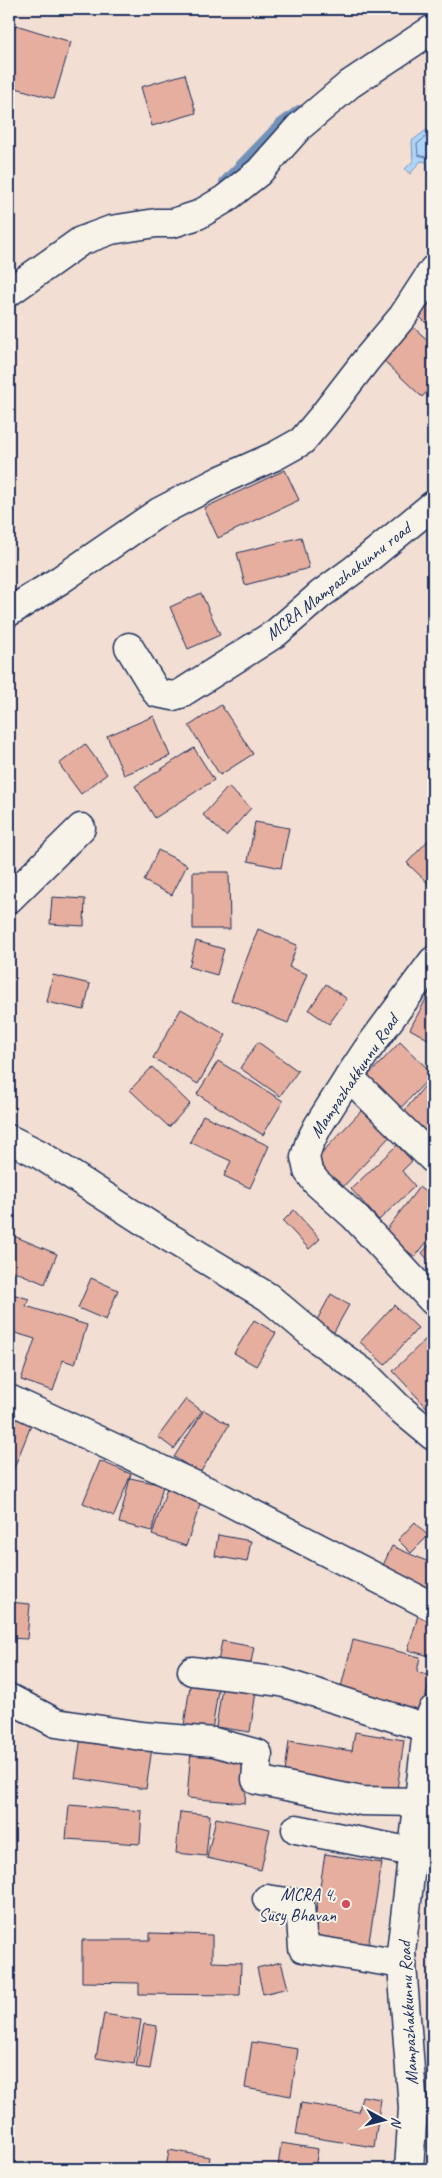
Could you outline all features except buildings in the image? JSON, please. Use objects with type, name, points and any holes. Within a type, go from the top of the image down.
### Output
[{"type":"street","points":[[9,292],[81,241],[111,230],[156,223],[173,223],[198,216],[225,199],[260,172],[299,128],[350,84],[433,29]]},
{"type":"street","points":[[9,612],[60,580],[159,512],[302,441],[324,416],[366,359],[403,316],[433,270]]},
{"type":"street","name":"MCRA Mampazhakunnu road","points":[[129,647],[157,693],[173,696],[180,694],[276,633],[321,594],[355,569],[433,505]]},
{"type":"street","points":[[9,899],[81,828]]},
{"type":"street","name":"Mampazhakkunnu Road","points":[[433,961],[349,1077],[309,1144],[305,1157],[308,1171],[316,1182],[354,1216],[433,1301]]},
{"type":"street","points":[[349,1077],[433,1158]]},
{"type":"street","points":[[9,1139],[54,1163],[268,1297],[320,1341],[363,1372],[398,1408],[433,1436]]},
{"type":"street","points":[[9,1399],[220,1497],[433,1607]]},
{"type":"street","points":[[192,1671],[281,1682],[430,1719]]},
{"type":"street","points":[[9,1698],[56,1722],[141,1736],[214,1742],[258,1754],[256,1780],[362,1801],[419,1802]]},
{"type":"street","name":"Mampazhakkunnu Road","points":[[409,2169],[413,2108],[401,1952],[430,1719]]},
{"type":"street","points":[[296,1830],[413,1852]]},
{"type":"street","points":[[267,1899],[300,1904],[303,1948],[402,1964]]},
{"type":"water","points":[[433,125],[433,173],[429,175],[427,162],[421,161],[410,174],[405,169],[413,161],[412,141]]},
{"type":"waterway","points":[[224,182],[280,124],[299,110]]},
{"type":"place","name":"MCRA 4, Susy Bhavan","points":[[346,1904]]}]
